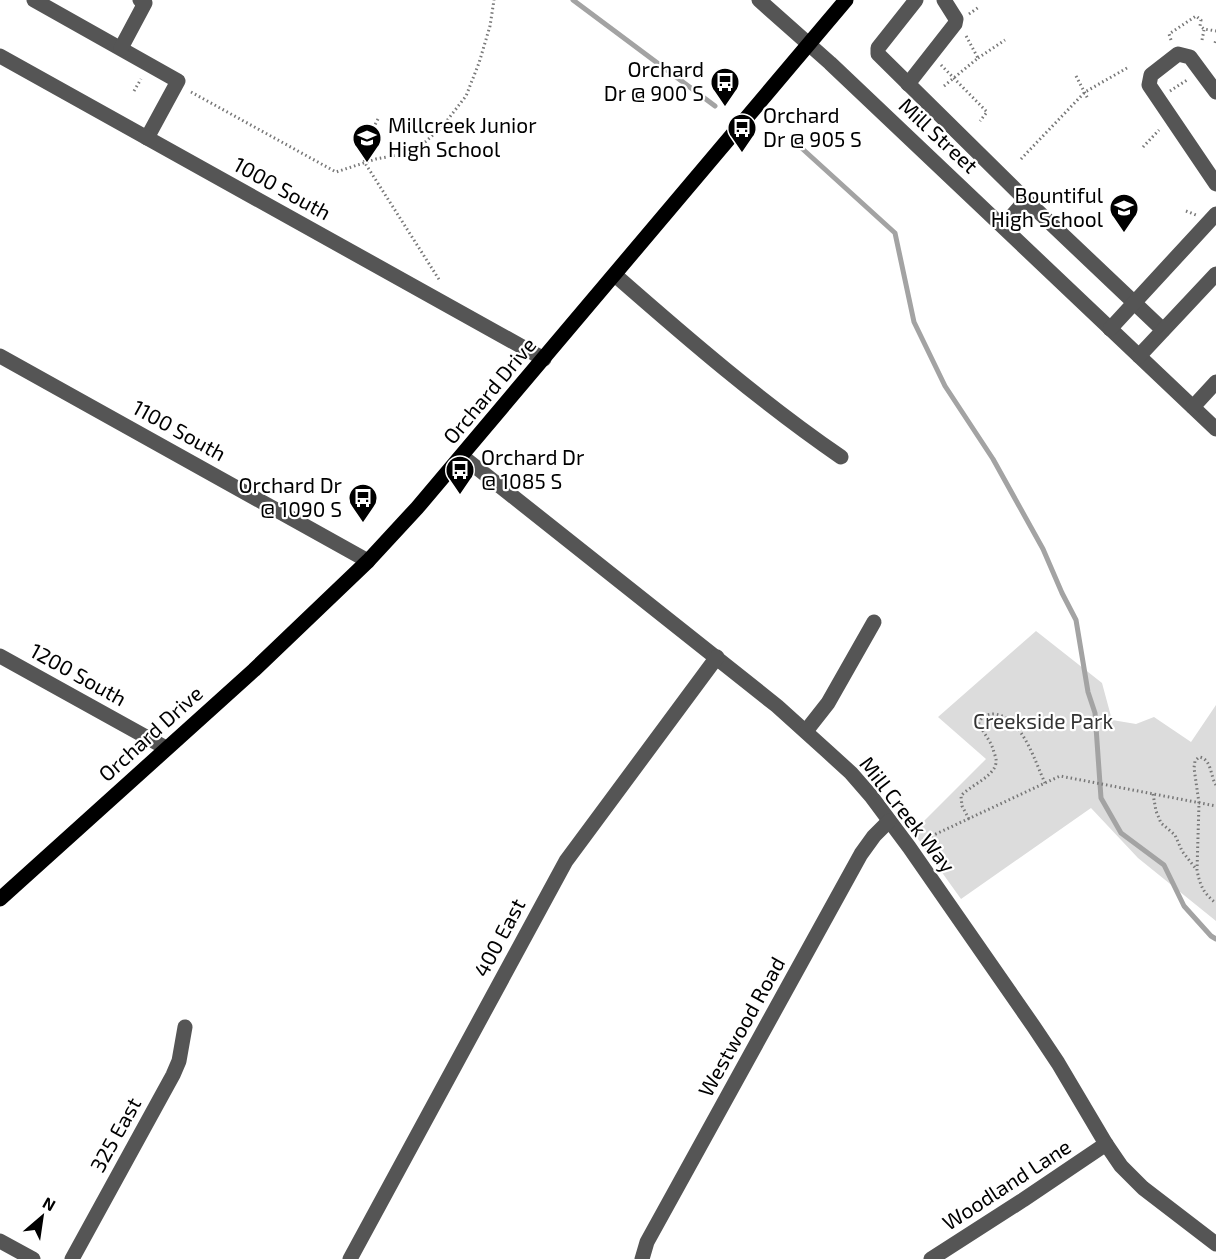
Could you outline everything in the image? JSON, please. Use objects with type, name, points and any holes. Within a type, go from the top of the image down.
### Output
[{"type":"main road","name":"Orchard Drive","points":[[0,899],[261,663],[368,561],[462,456],[846,0]]},
{"type":"street","points":[[34,0],[178,81],[147,138]]},
{"type":"street","points":[[121,48],[145,3],[140,0]]},
{"type":"street","name":"Mill Street","points":[[759,0],[809,43],[1216,429]]},
{"type":"street","points":[[916,0],[878,48],[878,54],[1026,200],[1163,330]]},
{"type":"street","points":[[909,84],[955,24],[956,19],[944,0]]},
{"type":"street","points":[[1216,92],[1190,57],[1178,54],[1151,75],[1149,85],[1216,184]]},
{"type":"street","name":"1000 South","points":[[0,56],[544,359]]},
{"type":"street","points":[[1003,226],[1026,200]]},
{"type":"street","points":[[1110,328],[1216,214]]},
{"type":"street","points":[[1139,356],[1216,274]]},
{"type":"street","points":[[615,275],[725,370],[803,431],[841,457]]},
{"type":"street","name":"1100 South","points":[[0,356],[368,561]]},
{"type":"street","points":[[1193,407],[1216,382]]},
{"type":"street","name":"Mill Creek Way","points":[[462,456],[717,657],[806,731],[851,773],[871,796],[1034,1027],[1121,1166],[1131,1177],[1216,1244]]},
{"type":"street","points":[[806,731],[828,703],[874,622]]},
{"type":"street","name":"1200 South","points":[[0,656],[166,748]]},
{"type":"street","name":"400 East","points":[[350,1259],[566,861],[717,657]]},
{"type":"street","name":"Westwood Road","points":[[642,1259],[647,1242],[861,854],[889,821]]},
{"type":"street","name":"325 East","points":[[72,1259],[173,1075],[179,1061],[185,1027]]},
{"type":"street","name":"Woodland Lane","points":[[931,1259],[1106,1144]]},
{"type":"street","points":[[0,1241],[33,1259]]},
{"type":"path","points":[[191,92],[336,172],[376,159],[414,152],[442,127],[466,96],[490,26],[494,0]]},
{"type":"path","points":[[1171,40],[1169,34],[1196,16],[1201,20],[1200,27],[1216,31]]},
{"type":"path","points":[[1202,40],[1204,29]]},
{"type":"path","points":[[964,33],[978,58]]},
{"type":"path","points":[[944,86],[978,58],[1005,40]]},
{"type":"path","points":[[940,64],[987,112],[980,121]]},
{"type":"path","points":[[1020,159],[1086,92],[1127,68]]},
{"type":"path","points":[[1159,99],[1201,72]]},
{"type":"path","points":[[1076,76],[1088,99]]},
{"type":"path","points":[[378,119],[362,150],[365,163],[440,281]]},
{"type":"path","points":[[1143,147],[1161,128]]},
{"type":"path","points":[[969,819],[962,806],[961,796],[963,792],[987,776],[996,762],[992,746],[980,723],[986,715],[999,715],[1018,728],[1045,783]]},
{"type":"path","points":[[1216,785],[1208,760],[1199,756],[1194,768],[1199,803],[1198,879],[1206,895],[1216,903]]},
{"type":"path","points":[[922,841],[1060,776],[1216,806]]},
{"type":"path","points":[[1153,794],[1161,823],[1175,835],[1182,851],[1197,870]]},
{"type":"green space","name":"Creekside Park","points":[[1036,631],[1102,683],[1112,720],[1136,724],[1154,717],[1191,742],[1216,705],[1216,921],[1138,858],[1091,808],[961,899],[913,832],[986,759],[938,717]]},
{"type":"waterway","points":[[573,0],[715,106]]},
{"type":"waterway","points":[[796,143],[895,233],[914,322],[945,386],[993,459],[1043,549],[1076,620],[1088,692],[1095,713],[1101,798],[1121,833],[1164,865],[1184,906],[1216,939]]},
{"type":"place","name":"Orchard Dr @ 900 S","points":[[725,108]]},
{"type":"place","name":"Orchard Dr @ 905 S","points":[[742,154]]},
{"type":"place","name":"Millcreek Junior High School","points":[[367,164]]},
{"type":"place","name":"Bountiful High School","points":[[1124,234]]},
{"type":"place","name":"Orchard Dr @ 1085 S","points":[[460,496]]},
{"type":"place","name":"Orchard Dr @ 1090 S","points":[[363,524]]}]
